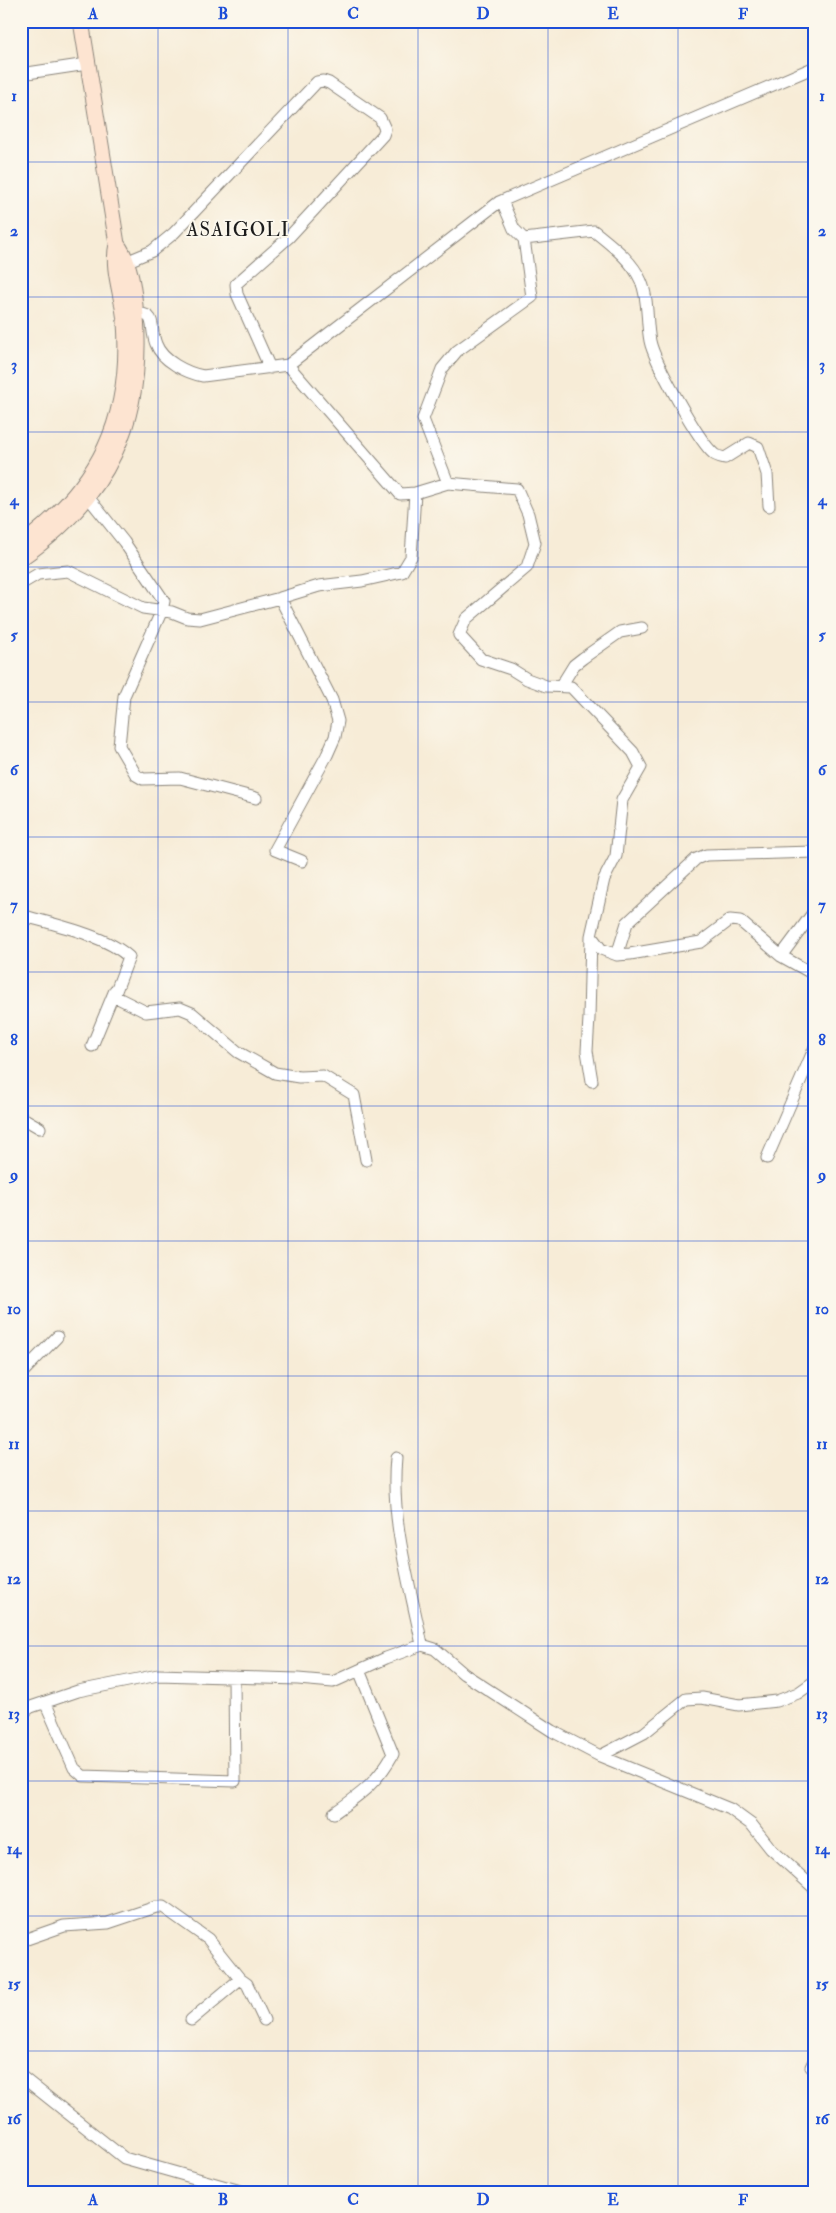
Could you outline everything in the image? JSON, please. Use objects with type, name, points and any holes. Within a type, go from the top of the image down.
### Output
[{"type":"main road","points":[[21,545],[59,514],[90,476],[104,451],[114,425],[124,388],[130,313],[114,256],[117,244],[81,21]]},
{"type":"main road","points":[[21,558],[42,543],[72,516],[88,497],[110,464],[126,424],[138,366],[130,313],[125,254],[117,244]]},
{"type":"street","points":[[21,74],[87,64]]},
{"type":"street","points":[[130,313],[146,314],[151,318],[156,345],[168,359],[191,374],[203,376],[288,365],[502,201],[815,67]]},
{"type":"street","points":[[126,262],[152,251],[174,233],[317,82],[329,82],[380,118],[385,129],[383,135],[288,238],[236,284],[237,294],[270,368]]},
{"type":"street","points":[[448,484],[423,419],[442,370],[456,351],[532,297],[524,238],[514,229],[502,201]]},
{"type":"street","points":[[524,238],[594,231],[627,259],[640,279],[644,290],[650,343],[666,380],[714,455],[724,458],[749,443],[758,447],[767,474],[769,506]]},
{"type":"street","points":[[288,365],[400,494],[415,493],[448,484],[517,490],[528,514],[535,543],[527,567],[466,619],[459,635],[481,659],[511,669],[528,679],[546,686],[571,687],[633,752],[640,767],[622,800],[616,856],[604,879],[591,936],[590,1018],[587,1051],[592,1081]]},
{"type":"street","points":[[21,584],[38,574],[68,571],[143,608],[172,612],[186,618],[200,619],[319,586],[362,581],[402,572],[412,557],[415,493]]},
{"type":"street","points":[[88,497],[151,580],[164,601],[162,610],[124,696],[119,746],[136,775],[143,779],[180,778],[256,798]]},
{"type":"street","points":[[280,598],[332,700],[338,721],[327,754],[275,850],[302,860]]},
{"type":"street","points":[[561,686],[574,664],[620,632],[642,628]]},
{"type":"street","points":[[617,955],[627,923],[696,859],[706,856],[815,852]]},
{"type":"street","points":[[781,956],[813,913]]},
{"type":"street","points":[[21,915],[68,928],[120,948],[129,957],[92,1046]]},
{"type":"street","points":[[591,936],[601,949],[617,955],[701,942],[730,920],[740,921],[781,956],[815,975]]},
{"type":"street","points":[[114,996],[146,1012],[180,1008],[192,1014],[238,1052],[275,1073],[299,1077],[323,1076],[354,1095],[366,1160]]},
{"type":"street","points":[[767,1158],[815,1046]]},
{"type":"street","points":[[21,1117],[40,1128]]},
{"type":"street","points":[[21,1374],[57,1337]]},
{"type":"street","points":[[396,1458],[394,1477],[398,1519],[422,1644]]},
{"type":"street","points":[[21,1714],[31,1707],[78,1691],[158,1675],[333,1682],[422,1644],[435,1649],[464,1674],[552,1731],[600,1756],[730,1809],[752,1825],[771,1849],[815,1889]]},
{"type":"street","points":[[334,1814],[369,1788],[385,1769],[393,1754],[360,1670]]},
{"type":"street","points":[[45,1702],[74,1768],[83,1776],[235,1781],[234,1677]]},
{"type":"street","points":[[600,1756],[644,1733],[686,1699],[702,1698],[739,1705],[777,1701],[798,1693],[815,1681]]},
{"type":"street","points":[[21,1941],[64,1926],[108,1923],[156,1907],[163,1907],[208,1939],[240,1979],[247,1984],[264,2020]]},
{"type":"street","points":[[192,2020],[240,1979]]},
{"type":"street","points":[[21,2076],[124,2158],[244,2192]]},
{"type":"district","name":"ASAIGOLI","points":[[238,229]]}]
